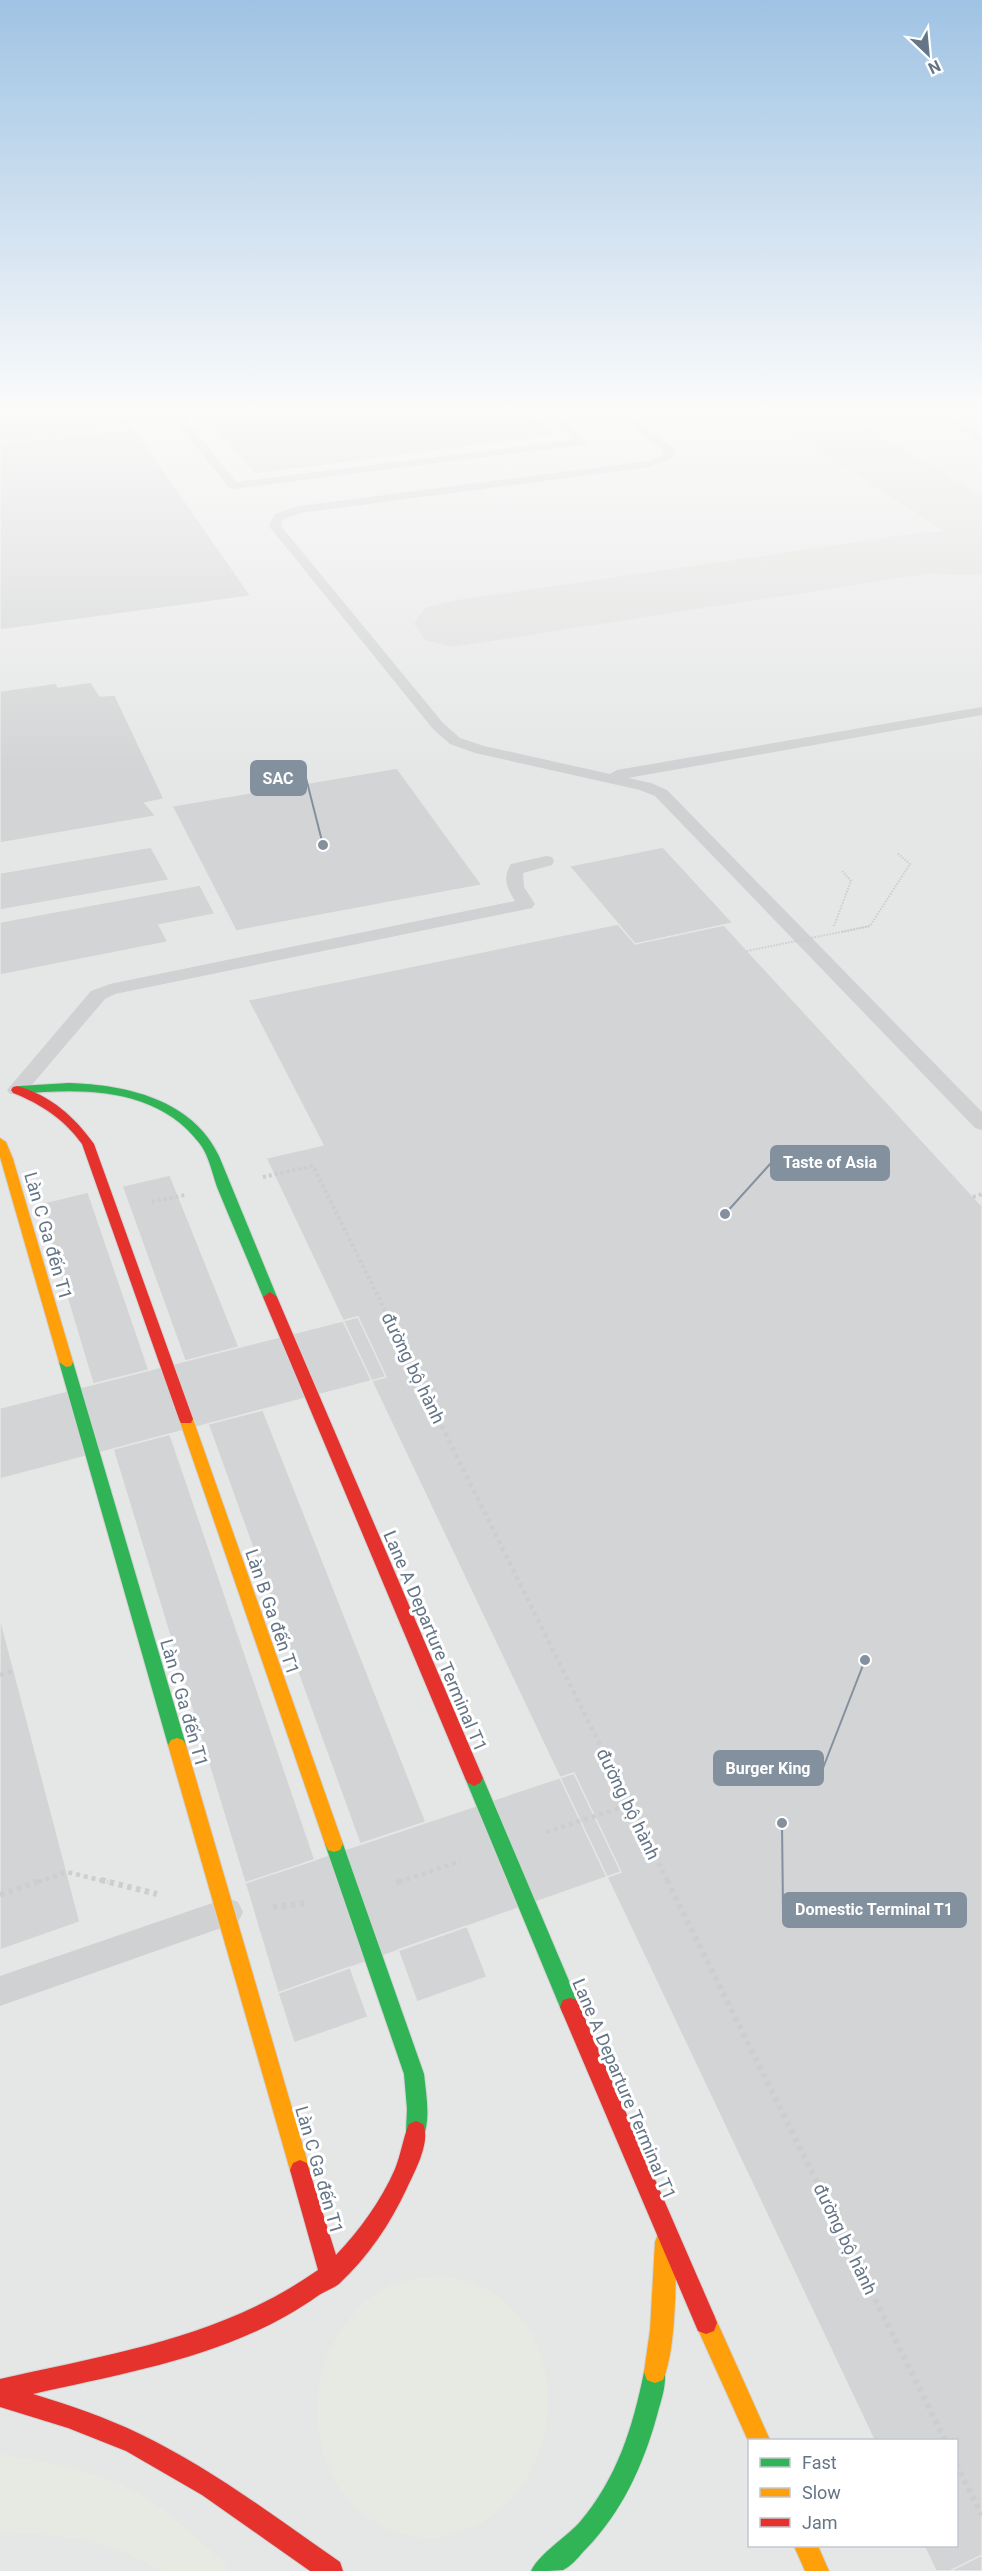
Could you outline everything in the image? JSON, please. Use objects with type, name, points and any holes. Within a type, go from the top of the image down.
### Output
[{"type":"street","name":"Lane A Departure Terminal T1","points":[[8,1092],[56,1085],[86,1085],[135,1094],[171,1110],[189,1124],[205,1142],[666,2234],[759,2439]]},
{"type":"street","name":"Làn B Ga đến T1","points":[[0,2390],[197,2343],[234,2331],[297,2300],[331,2276],[373,2229],[401,2183],[416,2128],[414,2074],[88,1142],[78,1127],[51,1105],[8,1092]]},
{"type":"street","name":"Làn C Ga đến T1","points":[[0,1142],[7,1159],[331,2276]]},
{"type":"street","points":[[543,2571],[563,2556],[606,2507],[626,2476],[641,2436],[658,2346],[664,2291],[666,2234]]},
{"type":"street","points":[[0,2396],[66,2415],[134,2443],[199,2479],[331,2571]]},
{"type":"street","points":[[806,2547],[817,2571]]},
{"type":"lane","points":[[279,531],[438,726],[455,741],[506,757],[645,786],[662,793],[982,1124]]},
{"type":"lane","points":[[604,777],[982,711]]},
{"type":"lane","points":[[8,1092],[98,995],[110,990],[526,904],[513,883],[513,876],[517,868],[546,861]]},
{"type":"lane","points":[[0,1991],[226,1912]]},
{"type":"path","points":[[747,951],[870,926],[910,864],[897,853]]},
{"type":"path","points":[[831,934],[851,881],[842,871]]},
{"type":"path","name":"đường bộ hành","points":[[313,1166],[945,2439]]},
{"type":"path","points":[[973,1197],[982,1194]]},
{"type":"path","points":[[0,1676],[14,1671]]},
{"type":"path","points":[[0,1894],[67,1872]]},
{"type":"path","points":[[958,2466],[982,2515]]},
{"type":"shaded area","points":[[0,531],[982,531],[982,2571],[0,2571]]},
{"type":"shaded area","points":[[445,2276],[483,2287],[517,2314],[537,2344],[547,2378],[548,2414],[540,2450],[524,2482],[501,2509],[466,2530],[430,2538],[391,2530],[359,2511],[337,2484],[322,2451],[317,2414],[321,2377],[334,2342],[363,2303],[382,2290],[398,2283],[411,2279]]},
{"type":"shaded area","points":[[0,2454],[62,2465],[122,2485],[175,2519],[225,2563],[227,2571],[163,2571],[118,2550],[79,2539],[0,2533]]},
{"type":"building","points":[[0,531],[206,531],[251,596],[0,630]]},
{"type":"building","points":[[91,682],[100,696],[115,695],[164,799],[145,803],[156,816],[0,843],[0,691],[56,683],[58,687]]},
{"type":"building","points":[[397,768],[482,885],[236,931],[172,806]]},
{"type":"building","points":[[151,847],[169,880],[0,910],[0,873]]},
{"type":"building","points":[[663,847],[733,923],[635,944],[569,866]]},
{"type":"building","points":[[200,885],[215,914],[159,925],[168,942],[0,975],[0,922]]},
{"type":"building","points":[[618,924],[635,944],[724,925],[982,1206],[982,2555],[950,2571],[936,2571],[924,2547],[958,2547],[958,2439],[874,2439],[266,1158],[323,1145],[248,1000]]},
{"type":"building","points":[[170,1175],[239,1347],[185,1361],[122,1186]]},
{"type":"building","points":[[88,1192],[149,1370],[93,1384],[39,1204]]},
{"type":"building","points":[[358,1317],[386,1377],[0,1479],[0,1408]]},
{"type":"building","points":[[263,1410],[426,1822],[360,1844],[208,1424]]},
{"type":"building","points":[[170,1434],[315,1860],[245,1883],[113,1449]]},
{"type":"building","points":[[0,1617],[80,1922],[0,1950]]},
{"type":"building","points":[[574,1773],[621,1872],[278,1993],[245,1883]]},
{"type":"building","points":[[467,1926],[487,1977],[417,2002],[398,1950]]},
{"type":"building","points":[[350,1967],[368,2017],[294,2043],[278,1993]]},
{"type":"building","points":[[982,2555],[982,2571],[950,2571]]},
{"type":"taxiway","points":[[452,624],[925,553],[982,554]]},
{"type":"traffic: fast","points":[[19,1090],[69,1087],[119,1091],[165,1108],[186,1122],[210,1150],[270,1297]]},
{"type":"traffic: fast","points":[[66,1362],[177,1745]]},
{"type":"traffic: fast","points":[[474,1778],[570,2007]]},
{"type":"traffic: fast","points":[[334,1844],[414,2074],[416,2131]]},
{"type":"traffic: fast","points":[[543,2571],[588,2531],[620,2484],[642,2430],[655,2372]]},
{"type":"traffic: slow","points":[[0,1142],[7,1159],[66,1362]]},
{"type":"traffic: slow","points":[[186,1419],[334,1844]]},
{"type":"traffic: slow","points":[[177,1745],[300,2170]]},
{"type":"traffic: slow","points":[[655,2372],[661,2330],[666,2242]]},
{"type":"traffic: slow","points":[[706,2323],[759,2439]]},
{"type":"traffic: slow","points":[[806,2547],[817,2571]]},
{"type":"traffic: jam","points":[[17,1090],[57,1111],[74,1125],[88,1144],[186,1419]]},
{"type":"traffic: jam","points":[[270,1297],[474,1778]]},
{"type":"traffic: jam","points":[[570,2007],[706,2323]]},
{"type":"traffic: jam","points":[[0,2390],[174,2350],[258,2319],[296,2298],[339,2268],[376,2222],[401,2178],[416,2131]]},
{"type":"traffic: jam","points":[[300,2170],[331,2276]]},
{"type":"traffic: jam","points":[[0,2396],[85,2422],[134,2443],[185,2471],[235,2503],[331,2571]]},
{"type":"place","name":"SAC","points":[[323,845]]},
{"type":"place","name":"Taste of Asia","points":[[725,1214]]},
{"type":"place","name":"Burger King","points":[[865,1660]]},
{"type":"place","name":"Domestic Terminal T1","points":[[782,1823]]}]
